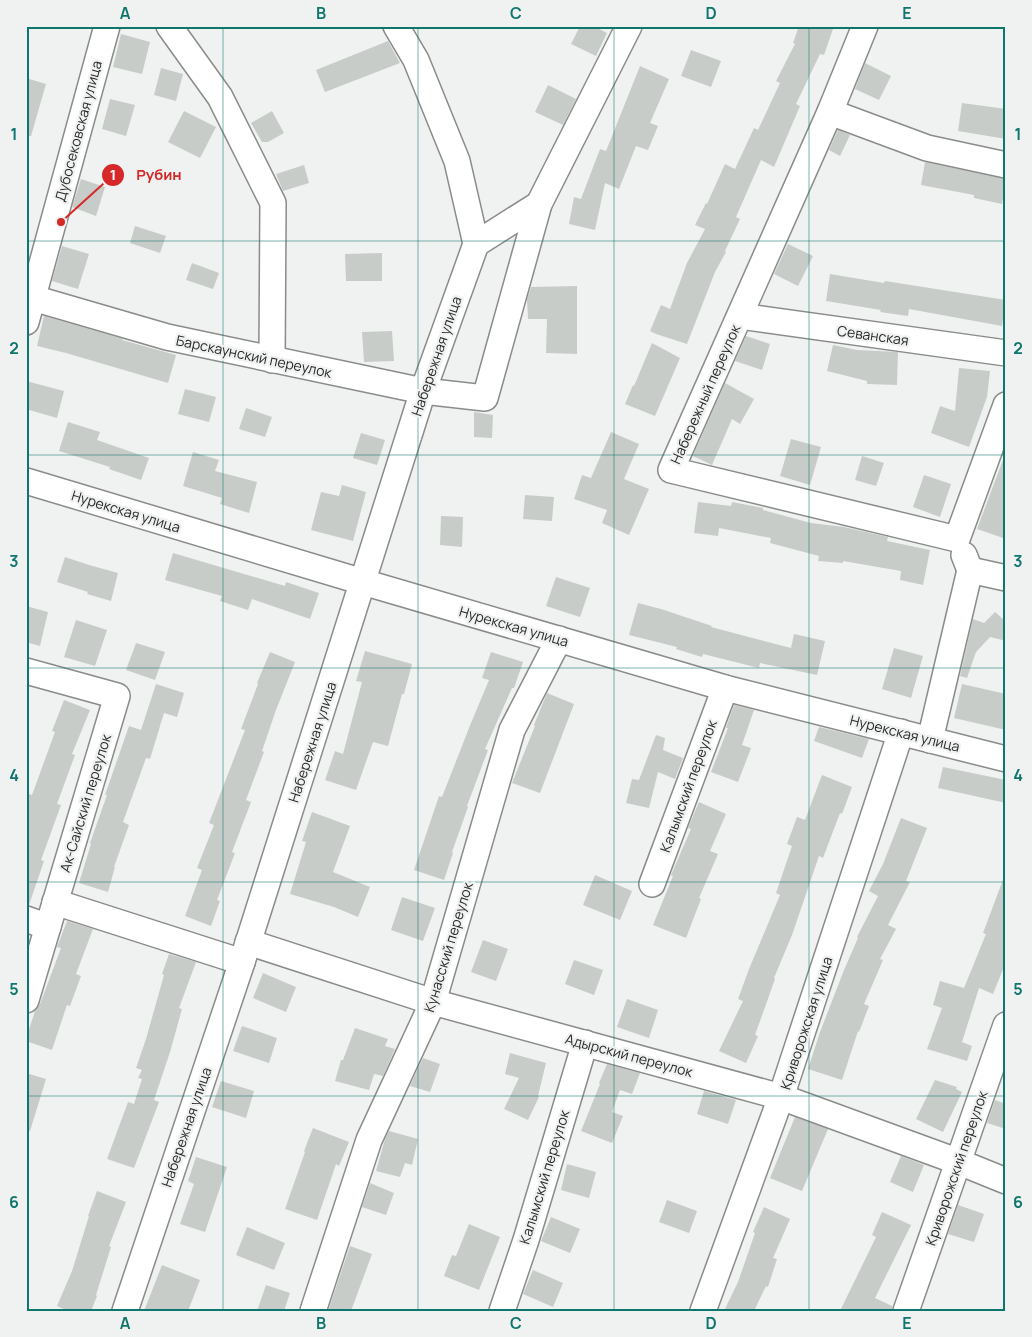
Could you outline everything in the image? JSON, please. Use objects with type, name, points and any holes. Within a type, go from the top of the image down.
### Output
[{"type":"street","name":"Дубосековская улица","points":[[26,322],[30,297],[107,26]]},
{"type":"street","points":[[169,26],[220,97],[273,203],[272,360]]},
{"type":"street","points":[[396,26],[416,60],[457,161],[476,244],[539,204],[629,26]]},
{"type":"street","name":"Набережный переулок","points":[[865,26],[830,112],[671,470],[958,539]]},
{"type":"street","points":[[830,112],[927,148],[1006,164]]},
{"type":"street","name":"Барскаунский переулок","points":[[30,297],[168,337],[423,392],[485,398],[539,204]]},
{"type":"street","name":"Набережная улица","points":[[124,1311],[245,952],[423,392],[476,244]]},
{"type":"street","name":"Севанская","points":[[740,316],[1006,353]]},
{"type":"street","points":[[930,740],[970,570],[958,539],[1006,405]]},
{"type":"street","name":"Нурекская улица","points":[[26,481],[725,688],[1006,760]]},
{"type":"street","points":[[970,570],[1006,578]]},
{"type":"street","name":"Кунасский переулок","points":[[313,1311],[370,1140],[433,1002],[512,730],[559,639]]},
{"type":"street","name":"Ак-Сайский переулок","points":[[26,671],[117,696],[55,902],[37,923],[26,1000]]},
{"type":"street","name":"Калымский переулок","points":[[652,884],[725,688]]},
{"type":"street","name":"Криворожская улица","points":[[703,1311],[782,1097],[901,732]]},
{"type":"street","name":"Адырский переулок","points":[[55,902],[782,1097],[1006,1181]]},
{"type":"street","name":"Криворожский переулок","points":[[906,1311],[1006,1025]]},
{"type":"street","name":"Калымский переулок","points":[[502,1311],[529,1230],[585,1043]]},
{"type":"building","points":[[580,26],[593,26],[607,33],[596,56],[571,44]]},
{"type":"building","points":[[799,26],[834,26],[824,55],[820,54],[796,104],[800,106],[774,167],[761,160],[736,217],[740,219],[715,272],[687,344],[656,334],[650,331],[661,305],[670,309],[687,263],[705,229],[695,225],[707,204],[725,164],[735,169],[754,128],[758,130],[780,83],[776,81],[795,44],[793,43]]},
{"type":"building","points":[[121,34],[150,42],[142,74],[113,67]]},
{"type":"building","points":[[388,41],[400,63],[325,92],[316,70]]},
{"type":"building","points":[[691,50],[721,61],[711,87],[681,76]]},
{"type":"building","points":[[865,63],[891,76],[879,100],[855,89]]},
{"type":"building","points":[[640,66],[669,79],[650,123],[658,126],[648,150],[636,146],[619,189],[605,183],[595,230],[569,224],[574,197],[581,199],[600,149],[606,151]]},
{"type":"building","points":[[161,68],[183,74],[176,101],[154,95]]},
{"type":"building","points":[[26,78],[46,84],[31,136],[26,136]]},
{"type":"building","points":[[548,85],[576,99],[563,125],[535,112]]},
{"type":"building","points":[[110,99],[135,105],[126,136],[102,129]]},
{"type":"building","points":[[962,103],[1006,109],[1006,139],[958,131]]},
{"type":"building","points":[[184,111],[216,127],[200,158],[168,142]]},
{"type":"building","points":[[272,111],[284,133],[268,142],[262,142],[251,123]]},
{"type":"building","points":[[838,130],[850,135],[840,156],[829,150]]},
{"type":"building","points":[[925,162],[1006,179],[1002,204],[974,198],[974,195],[921,185]]},
{"type":"building","points":[[304,165],[309,183],[283,191],[276,174]]},
{"type":"building","points":[[81,179],[105,187],[96,216],[72,207]]},
{"type":"building","points":[[135,226],[166,236],[160,253],[130,243]]},
{"type":"building","points":[[788,244],[813,256],[798,286],[774,274]]},
{"type":"building","points":[[62,246],[89,254],[78,289],[52,281]]},
{"type":"building","points":[[382,253],[382,281],[346,281],[345,254]]},
{"type":"building","points":[[192,263],[219,273],[213,289],[186,280]]},
{"type":"building","points":[[830,274],[1006,300],[1002,326],[909,309],[908,316],[826,301]]},
{"type":"building","points":[[577,286],[577,354],[546,353],[547,319],[528,319],[527,299],[531,287]]},
{"type":"building","points":[[44,316],[176,355],[168,383],[37,346]]},
{"type":"building","points":[[392,331],[394,361],[364,362],[362,332]]},
{"type":"building","points":[[746,336],[770,344],[762,370],[735,361]]},
{"type":"building","points":[[652,343],[680,358],[655,416],[625,404]]},
{"type":"building","points":[[833,345],[857,350],[898,352],[897,385],[867,384],[867,381],[827,371]]},
{"type":"building","points":[[959,368],[990,371],[987,397],[969,447],[931,433],[940,406],[955,411]]},
{"type":"building","points":[[26,381],[64,391],[57,418],[26,409]]},
{"type":"building","points":[[725,383],[754,399],[740,424],[732,419],[712,465],[693,456]]},
{"type":"building","points":[[185,389],[216,397],[209,422],[178,414]]},
{"type":"building","points":[[246,408],[272,417],[265,437],[239,429]]},
{"type":"building","points":[[474,412],[493,415],[492,438],[474,437]]},
{"type":"building","points":[[68,422],[100,432],[97,440],[149,458],[141,480],[109,469],[110,467],[59,451]]},
{"type":"building","points":[[611,432],[639,444],[624,479],[649,489],[629,535],[602,523],[607,510],[574,499],[582,475],[591,478]]},
{"type":"building","points":[[361,433],[385,440],[377,465],[353,458]]},
{"type":"building","points":[[791,439],[821,447],[810,485],[780,476]]},
{"type":"building","points":[[193,452],[219,460],[215,471],[257,482],[249,513],[220,504],[222,498],[183,486]]},
{"type":"building","points":[[862,456],[884,463],[876,486],[855,480]]},
{"type":"building","points":[[1004,457],[1006,457],[1006,539],[977,529]]},
{"type":"building","points":[[924,475],[951,484],[940,517],[913,507]]},
{"type":"building","points":[[342,485],[366,492],[353,541],[311,530],[321,492],[339,496]]},
{"type":"building","points":[[525,495],[554,497],[552,521],[523,519]]},
{"type":"building","points":[[698,502],[731,506],[732,502],[763,508],[763,510],[811,523],[844,527],[888,537],[887,541],[930,550],[923,585],[900,580],[901,571],[843,561],[843,563],[818,561],[819,556],[770,543],[771,538],[719,528],[718,536],[694,533]]},
{"type":"building","points":[[441,516],[463,517],[462,547],[440,545]]},
{"type":"building","points":[[173,553],[285,586],[286,582],[319,593],[310,619],[252,599],[248,610],[220,601],[222,596],[165,580]]},
{"type":"building","points":[[65,557],[118,573],[111,601],[57,582]]},
{"type":"building","points":[[556,577],[590,588],[580,617],[546,606]]},
{"type":"building","points":[[638,603],[711,627],[791,648],[794,634],[825,641],[817,675],[760,663],[759,668],[703,654],[702,657],[676,649],[677,647],[629,635]]},
{"type":"building","points":[[26,606],[48,612],[40,646],[26,642]]},
{"type":"building","points":[[995,612],[1006,621],[1006,641],[990,637],[976,652],[967,678],[960,676],[973,619],[984,623]]},
{"type":"building","points":[[76,620],[107,630],[95,666],[64,657]]},
{"type":"building","points":[[136,643],[165,652],[155,680],[126,670]]},
{"type":"building","points":[[894,648],[923,656],[911,698],[882,689]]},
{"type":"building","points":[[365,651],[412,664],[388,746],[373,742],[356,790],[325,780],[335,751],[343,754],[362,682],[356,681]]},
{"type":"building","points":[[270,652],[295,662],[276,710],[262,751],[264,752],[246,800],[251,802],[232,852],[235,853],[217,900],[220,901],[211,926],[185,916],[202,870],[197,868],[214,825],[209,823],[245,730],[241,729]]},
{"type":"building","points":[[491,652],[523,662],[514,688],[512,688],[485,749],[488,750],[467,806],[444,880],[414,870],[439,796],[442,797],[489,680],[482,678]]},
{"type":"building","points":[[156,684],[184,693],[177,717],[164,713],[150,759],[146,758],[123,822],[129,825],[114,867],[108,892],[79,883],[90,843],[107,795],[105,795],[129,726],[141,730]]},
{"type":"building","points":[[962,684],[1006,694],[1006,730],[954,718]]},
{"type":"building","points":[[547,693],[574,704],[540,793],[512,783]]},
{"type":"building","points":[[64,700],[90,710],[72,754],[75,755],[57,804],[61,805],[41,860],[44,861],[29,905],[26,904],[26,793],[32,795],[55,732],[52,731]]},
{"type":"building","points":[[734,705],[754,710],[742,745],[751,748],[738,782],[711,772],[728,728],[726,728]]},
{"type":"building","points":[[819,727],[869,739],[862,758],[814,741]]},
{"type":"building","points":[[656,735],[665,738],[663,750],[683,758],[675,779],[658,772],[649,808],[626,803],[632,779],[639,780]]},
{"type":"building","points":[[943,767],[1006,780],[1006,803],[938,788]]},
{"type":"building","points":[[822,775],[852,787],[823,858],[819,856],[792,935],[774,978],[755,1035],[758,1036],[746,1063],[719,1051],[743,1001],[738,999],[780,895],[776,893],[792,846],[787,844],[797,817],[805,820]]},
{"type":"building","points":[[699,802],[726,814],[710,851],[718,854],[699,898],[701,899],[686,938],[653,925],[673,876],[671,875],[691,829],[688,828]]},
{"type":"building","points":[[312,812],[350,826],[333,872],[370,887],[358,917],[334,907],[290,894],[306,842],[302,841]]},
{"type":"building","points":[[901,818],[927,828],[906,881],[910,882],[888,925],[896,929],[880,959],[883,960],[864,1004],[869,1006],[858,1031],[842,1080],[808,1069],[820,1032],[857,937],[878,896],[869,891],[883,864]]},
{"type":"building","points":[[595,875],[632,891],[620,920],[583,905]]},
{"type":"building","points":[[1004,877],[1006,877],[1006,962],[993,994],[979,988],[962,1042],[972,1046],[967,1061],[927,1049],[942,1008],[933,1005],[940,981],[964,988],[986,934],[983,933]]},
{"type":"building","points":[[402,897],[435,908],[423,941],[391,930]]},
{"type":"building","points":[[67,921],[93,929],[76,974],[81,976],[70,1006],[67,1005],[52,1050],[26,1041],[26,1039],[35,1011],[40,1004],[61,948],[57,947]]},
{"type":"building","points":[[483,940],[508,949],[496,981],[471,972]]},
{"type":"building","points":[[169,954],[196,962],[179,1008],[182,1009],[154,1100],[159,1102],[134,1168],[107,1159],[128,1102],[134,1104],[142,1079],[138,1078],[142,1070],[136,1068],[146,1039],[164,975],[162,974]]},
{"type":"building","points":[[574,960],[603,970],[594,995],[565,984]]},
{"type":"building","points":[[263,973],[296,987],[286,1012],[253,998]]},
{"type":"building","points":[[627,999],[658,1010],[649,1038],[617,1027]]},
{"type":"building","points":[[242,1026],[277,1038],[269,1063],[233,1051]]},
{"type":"building","points":[[355,1028],[388,1039],[385,1046],[395,1049],[383,1076],[374,1074],[369,1090],[335,1081],[341,1060],[343,1060]]},
{"type":"building","points":[[510,1053],[546,1063],[539,1097],[528,1120],[504,1109],[519,1078],[505,1074]]},
{"type":"building","points":[[423,1058],[440,1064],[430,1092],[410,1086]]},
{"type":"building","points":[[607,1064],[640,1073],[632,1094],[620,1090],[612,1112],[623,1116],[612,1143],[581,1131]]},
{"type":"building","points":[[26,1073],[46,1079],[30,1131],[26,1130]]},
{"type":"building","points":[[935,1080],[957,1087],[956,1089],[962,1092],[943,1132],[916,1119]]},
{"type":"building","points":[[221,1081],[254,1091],[246,1118],[212,1107]]},
{"type":"building","points":[[704,1091],[736,1100],[728,1124],[697,1114]]},
{"type":"building","points":[[995,1100],[1006,1104],[1006,1129],[987,1123]]},
{"type":"building","points":[[795,1117],[828,1129],[802,1191],[770,1178]]},
{"type":"building","points":[[313,1128],[349,1142],[339,1166],[336,1164],[317,1220],[285,1209]]},
{"type":"building","points":[[389,1131],[418,1139],[412,1165],[405,1163],[400,1177],[376,1171]]},
{"type":"building","points":[[901,1156],[924,1165],[913,1192],[890,1182]]},
{"type":"building","points":[[196,1157],[227,1167],[205,1232],[180,1224],[194,1184],[188,1181]]},
{"type":"building","points":[[567,1164],[596,1172],[589,1198],[561,1190]]},
{"type":"building","points":[[370,1183],[394,1193],[386,1215],[362,1207]]},
{"type":"building","points":[[97,1191],[126,1202],[109,1246],[111,1247],[91,1311],[68,1311],[57,1306],[72,1271]]},
{"type":"building","points":[[667,1200],[697,1211],[689,1233],[659,1222]]},
{"type":"building","points":[[958,1205],[984,1214],[974,1242],[948,1234]]},
{"type":"building","points":[[764,1207],[790,1219],[773,1258],[777,1259],[768,1287],[766,1286],[754,1311],[724,1311],[738,1282],[755,1233],[753,1232]]},
{"type":"building","points":[[882,1212],[911,1225],[875,1298],[892,1306],[892,1311],[840,1311],[876,1237],[872,1235]]},
{"type":"building","points":[[551,1217],[580,1229],[570,1253],[541,1241]]},
{"type":"building","points":[[469,1224],[500,1237],[479,1290],[444,1276],[452,1255],[456,1256]]},
{"type":"building","points":[[247,1227],[285,1243],[274,1270],[236,1255]]},
{"type":"building","points":[[350,1246],[372,1254],[351,1311],[328,1311]]},
{"type":"building","points":[[162,1265],[200,1280],[188,1311],[144,1311]]},
{"type":"building","points":[[533,1270],[563,1283],[553,1307],[523,1294]]},
{"type":"building","points":[[266,1285],[290,1293],[284,1311],[257,1311]]},
{"type":"place","name":"Рубин","points":[[61,222]]}]
